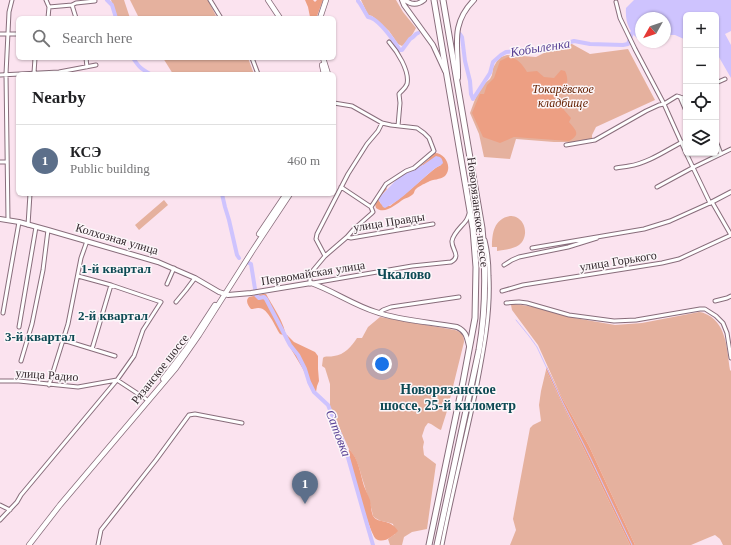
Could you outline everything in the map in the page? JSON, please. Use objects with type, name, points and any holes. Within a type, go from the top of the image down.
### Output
[{"type":"highway","name":"Новорязанское шоссе","points":[[429,545],[475,318],[476,275],[476,259],[470,212],[434,0]]},
{"type":"highway","name":"Новорязанское шоссе","points":[[437,545],[481,335],[485,283],[482,228],[443,0]]},
{"type":"main road","points":[[268,0],[279,16]]},
{"type":"main road","points":[[321,16],[326,0]]},
{"type":"main road","points":[[402,0],[433,45],[447,75]]},
{"type":"main road","points":[[405,0],[409,3],[415,4],[424,0]]},
{"type":"main road","points":[[458,87],[457,33],[461,18],[474,0]]},
{"type":"main road","points":[[322,60],[324,72]]},
{"type":"main road","points":[[323,60],[327,72]]},
{"type":"main road","name":"Рязанское шоссе","points":[[29,545],[60,505],[176,368],[199,335],[251,248],[285,196]]},
{"type":"main road","name":"Рязанское шоссе","points":[[25,545],[174,366],[289,196]]},
{"type":"main road","name":"Колхозная улица","points":[[0,219],[19,222],[141,256],[174,268],[224,294]]},
{"type":"main road","points":[[310,283],[320,286],[351,302],[380,313],[394,317],[457,327],[464,331],[467,337],[469,352]]},
{"type":"main road","name":"Первомайская улица","points":[[224,294],[231,295],[252,293],[310,283]]},
{"type":"street","points":[[8,220],[6,74],[9,12],[12,0]]},
{"type":"street","points":[[46,0],[49,7],[48,16]]},
{"type":"street","points":[[210,0],[220,16]]},
{"type":"street","points":[[49,7],[95,1]]},
{"type":"street","points":[[616,2],[620,18],[682,142],[641,162],[630,166],[616,168]]},
{"type":"street","points":[[72,5],[75,16]]},
{"type":"street","points":[[0,34],[16,34]]},
{"type":"street","points":[[389,42],[396,50],[406,70],[408,79],[405,89],[399,94],[400,103],[398,126]]},
{"type":"street","points":[[34,72],[35,60]]},
{"type":"street","points":[[86,60],[87,67]]},
{"type":"street","points":[[253,60],[257,72]]},
{"type":"street","points":[[59,72],[96,65]]},
{"type":"street","points":[[0,75],[16,74]]},
{"type":"street","points":[[719,82],[725,79]]},
{"type":"street","points":[[566,145],[595,140],[658,105],[664,104],[677,96],[683,98]]},
{"type":"street","points":[[680,97],[683,104]]},
{"type":"street","points":[[336,103],[352,106],[382,123],[417,128],[429,138],[434,151],[414,168],[406,171],[386,184],[371,207]]},
{"type":"street","points":[[336,196],[367,144],[378,131],[382,123]]},
{"type":"street","points":[[719,149],[721,154]]},
{"type":"street","points":[[657,187],[731,149]]},
{"type":"street","points":[[687,156],[692,168],[731,235]]},
{"type":"street","points":[[0,162],[7,162]]},
{"type":"street","points":[[310,283],[310,274],[325,256],[373,212],[371,207],[341,186]]},
{"type":"street","points":[[532,248],[644,229],[670,221],[731,192]]},
{"type":"street","points":[[28,225],[30,196]]},
{"type":"street","points":[[325,256],[316,239],[316,234],[336,196]]},
{"type":"street","name":"Первомайская улица","points":[[310,283],[412,266],[451,262],[456,258],[452,243],[453,238],[466,221],[470,212]]},
{"type":"street","points":[[3,313],[19,222]]},
{"type":"street","name":"улица Правды","points":[[347,237],[351,238],[379,234],[433,224]]},
{"type":"street","points":[[19,327],[36,227]]},
{"type":"street","points":[[442,545],[482,361],[489,314],[489,265],[482,228]]},
{"type":"street","points":[[22,361],[32,324],[43,270],[48,230]]},
{"type":"street","points":[[504,265],[519,257],[568,247],[608,235]]},
{"type":"street","name":"улица Горького","points":[[502,291],[523,285],[662,264],[679,259],[731,235]]},
{"type":"street","points":[[49,385],[68,324],[81,258],[87,241]]},
{"type":"street","points":[[167,284],[174,268]]},
{"type":"street","points":[[0,520],[17,502],[117,380],[134,356],[143,330],[161,302],[111,285],[78,276]]},
{"type":"street","points":[[176,302],[194,278]]},
{"type":"street","points":[[92,349],[111,285]]},
{"type":"street","points":[[715,301],[731,296]]},
{"type":"street","points":[[380,313],[390,307],[459,297]]},
{"type":"street","points":[[506,303],[527,303],[569,315],[614,321],[636,320],[705,309],[716,316],[723,323],[727,332],[731,358]]},
{"type":"street","points":[[63,340],[116,356]]},
{"type":"street","points":[[117,380],[146,399]]},
{"type":"street","name":"улица Радио","points":[[0,381],[19,381],[78,387],[117,380]]},
{"type":"street","points":[[98,545],[101,530],[189,415],[195,414],[242,423]]},
{"type":"street","points":[[0,505],[10,510]]},
{"type":"green space","points":[[111,0],[124,0],[129,16],[116,16]]},
{"type":"green space","points":[[130,0],[208,0],[216,16],[138,16]]},
{"type":"green space","points":[[361,0],[396,0],[403,12],[416,28],[412,35],[402,46],[398,44],[389,31],[372,16],[368,15]]},
{"type":"green space","name":"Токарёвское кладбище","points":[[572,44],[590,54],[628,49],[655,100],[596,127],[592,135],[592,140],[577,142],[554,142],[516,139],[510,159],[484,157],[479,134],[470,113],[477,94],[484,84],[490,79],[497,61],[501,57],[507,55],[536,57],[554,48]]},
{"type":"green space","points":[[164,60],[249,60],[253,72],[172,72]]},
{"type":"green space","points":[[164,200],[168,205],[139,230],[135,225]]},
{"type":"green space","points":[[510,216],[520,219],[522,222],[525,230],[524,238],[517,246],[497,251],[497,247],[492,247],[493,232],[500,220]]},
{"type":"green space","points":[[512,304],[534,307],[575,318],[615,325],[642,323],[699,312],[707,314],[714,319],[723,332],[731,371],[731,545],[723,545],[720,539],[715,535],[691,545],[635,545],[589,446],[561,396],[538,345],[512,310]]},
{"type":"green space","points":[[380,317],[455,330],[464,337],[447,411],[441,430],[428,423],[422,436],[424,442],[424,455],[436,464],[427,529],[412,532],[404,537],[402,545],[390,545],[388,539],[395,534],[393,524],[373,516],[357,461],[349,449],[330,407],[330,384],[325,368],[322,366],[324,357],[338,355],[344,352],[357,338],[362,338],[368,327]]},
{"type":"green space","points":[[546,370],[630,545],[510,545],[516,530],[513,519],[530,428],[541,421],[539,405]]},
{"type":"shaded area","points":[[305,0],[313,0],[315,2],[317,0],[323,0],[317,16],[310,16]]},
{"type":"shaded area","points":[[634,0],[731,0],[731,31],[725,34],[731,45],[731,78],[719,57],[719,12],[683,12],[683,39],[671,35],[671,12],[635,12],[635,36],[627,22],[626,8]]},
{"type":"shaded area","points":[[508,57],[519,62],[527,72],[537,71],[544,77],[554,78],[561,70],[565,71],[567,78],[566,86],[565,88],[560,88],[557,92],[564,105],[564,110],[571,118],[569,122],[576,132],[573,139],[569,141],[514,137],[500,143],[483,137],[472,113],[480,94],[484,94],[487,85],[494,78],[500,61]]},
{"type":"shaded area","points":[[435,153],[442,155],[447,161],[448,169],[445,176],[430,181],[419,187],[415,190],[414,194],[387,210],[379,210],[376,208],[375,204],[383,189],[387,189],[378,199],[381,204],[390,206],[441,165],[423,165],[418,168]]},
{"type":"shaded area","points":[[436,156],[442,159],[442,164],[398,200],[385,208],[383,207],[378,199],[399,177],[423,165]]},
{"type":"shaded area","points":[[266,294],[280,319],[285,333],[283,335],[280,334],[271,318],[265,311],[258,308],[251,309],[247,302],[249,297]]},
{"type":"shaded area","points":[[287,335],[294,342],[315,352],[318,356],[319,381],[316,392],[312,390],[303,369],[285,339]]},
{"type":"shaded area","points":[[547,367],[561,396],[589,446],[635,545],[630,545],[546,370]]},
{"type":"shaded area","points":[[349,449],[357,462],[370,500],[373,516],[378,520],[391,524],[398,531],[388,539],[382,541],[376,539],[369,525],[355,480]]},
{"type":"waterway","name":"Сатовка","points":[[107,0],[112,5],[115,16]]},
{"type":"waterway","name":"Кобыленка","points":[[358,0],[368,17],[372,18],[381,26],[400,50],[402,50],[410,39],[418,33]]},
{"type":"waterway","name":"Кобыленка","points":[[460,34],[462,37],[465,61],[473,99],[490,73],[493,62],[506,52],[534,50],[574,41],[590,44],[623,45],[628,44],[632,33],[635,30]]},
{"type":"waterway","name":"Сатовка","points":[[135,60],[140,67],[147,72]]},
{"type":"waterway","name":"Сатовка","points":[[222,196],[239,258]]},
{"type":"waterway","name":"Сатовка","points":[[249,263],[251,264],[255,289]]},
{"type":"waterway","name":"Сатовка","points":[[256,295],[259,298],[264,297],[266,299],[290,345],[298,355],[314,392],[328,405],[345,447],[373,545]]},
{"type":"waterway","points":[[516,320],[537,347],[632,545]]},
{"type":"place","name":"КСЭ","points":[[305,504]]},
{"type":"district","name":"1-й квартал","points":[[116,268]]},
{"type":"district","name":"Чкалово","points":[[404,274]]},
{"type":"district","name":"2-й квартал","points":[[113,315]]},
{"type":"district","name":"3-й квартал","points":[[40,336]]},
{"type":"district","name":"Новорязанское шоссе, 25-й километр","points":[[448,398]]}]
